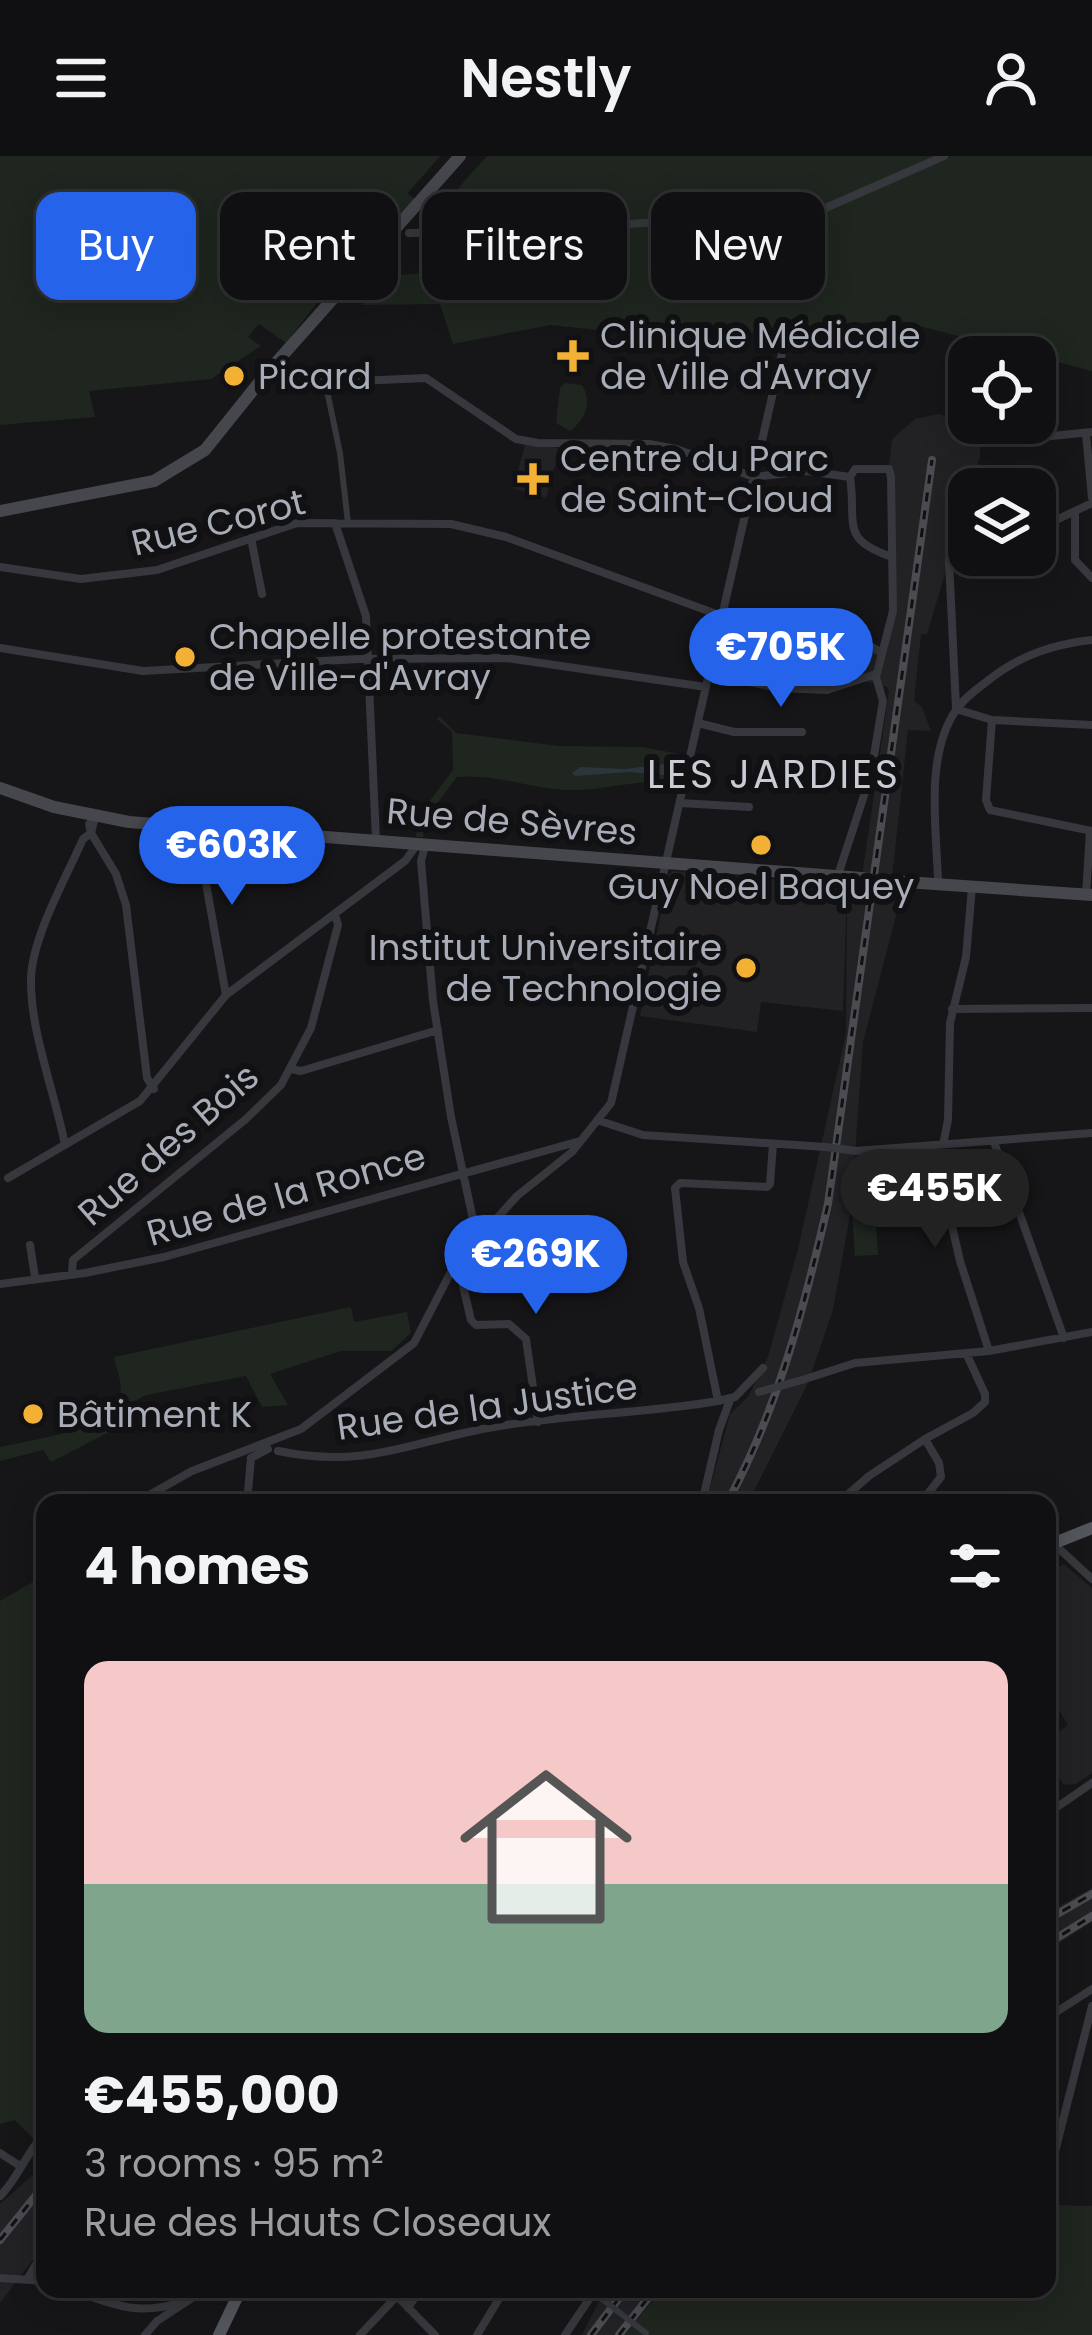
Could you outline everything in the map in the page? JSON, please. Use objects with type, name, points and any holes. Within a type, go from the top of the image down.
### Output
[{"type":"main road","points":[[0,511],[129,488],[180,468],[216,438],[268,372],[460,156]]},
{"type":"main road","name":"Rue de Sèvres","points":[[0,788],[94,817],[196,828],[862,878]]},
{"type":"main road","points":[[891,880],[1089,896]]},
{"type":"main road","points":[[1056,1543],[1092,1528]]},
{"type":"main road","points":[[220,2335],[237,2298]]},
{"type":"street","points":[[409,233],[814,213],[944,156]]},
{"type":"street","points":[[151,1494],[192,1471],[274,1446],[374,1377],[414,1343],[454,1266],[477,1238],[600,1121],[617,1086],[787,331]]},
{"type":"street","points":[[268,372],[325,381],[426,378],[516,439],[676,448],[754,476],[807,471],[850,477]]},
{"type":"street","points":[[325,381],[348,523]]},
{"type":"street","points":[[1056,436],[1089,433],[1092,500],[1056,522]]},
{"type":"street","points":[[838,876],[871,774],[882,691],[876,674],[893,611],[892,557],[889,469],[855,469],[850,477],[858,540],[865,548],[892,557]]},
{"type":"street","points":[[1075,514],[1075,560],[1092,578]]},
{"type":"street","name":"Rue Corot","points":[[0,567],[81,579],[157,570],[298,524],[420,522],[478,529],[722,616],[826,620],[880,652]]},
{"type":"street","points":[[335,523],[364,606],[376,840]]},
{"type":"street","points":[[251,538],[262,594]]},
{"type":"street","points":[[938,884],[939,753],[956,710],[950,576]]},
{"type":"street","points":[[956,710],[1005,667],[1064,643],[1092,640]]},
{"type":"street","points":[[0,649],[143,671],[368,659],[506,658],[706,687]]},
{"type":"street","points":[[709,674],[809,690],[832,689],[876,674]]},
{"type":"street","points":[[956,710],[992,720],[1092,725]]},
{"type":"street","points":[[992,720],[986,800],[990,810],[1091,831],[1089,896]]},
{"type":"street","points":[[698,723],[734,732],[802,732]]},
{"type":"street","points":[[680,803],[749,807]]},
{"type":"street","points":[[94,817],[89,824],[92,833],[124,894],[148,1078],[154,1088]]},
{"type":"street","points":[[196,828],[226,995]]},
{"type":"street","points":[[65,1144],[34,1009],[31,975],[38,945],[83,839],[92,833]]},
{"type":"street","points":[[8,1178],[129,1108],[154,1088],[226,995],[405,861],[418,845],[424,850],[428,963],[438,1030],[477,1238]]},
{"type":"street","points":[[972,887],[966,957],[952,1009],[944,1145],[949,1214],[989,1352]]},
{"type":"street","name":"Rue des Bois","points":[[72,1274],[74,1260],[263,1104],[291,1069],[311,1028],[338,925],[335,914]]},
{"type":"street","points":[[952,1009],[1092,1008]]},
{"type":"street","points":[[291,1069],[302,1071],[438,1030]]},
{"type":"street","points":[[600,1121],[643,1135],[856,1151],[1092,1132]]},
{"type":"street","name":"Rue de la Ronce","points":[[0,1283],[132,1264],[259,1233],[583,1140]]},
{"type":"street","points":[[994,1142],[1064,1338]]},
{"type":"street","points":[[718,1402],[699,1308],[683,1262],[676,1188],[680,1183],[766,1187],[773,1144]]},
{"type":"street","points":[[30,1245],[35,1277]]},
{"type":"street","points":[[454,1266],[460,1273],[471,1320],[476,1325],[509,1324],[526,1339],[538,1421]]},
{"type":"street","name":"Rue de la Justice","points":[[274,1446],[345,1459],[381,1455],[486,1428],[718,1402],[855,1363],[989,1352],[1092,1332]]},
{"type":"street","points":[[848,1494],[985,1402],[966,1353]]},
{"type":"street","points":[[704,1494],[714,1448],[733,1398],[763,1368]]},
{"type":"street","points":[[925,1439],[943,1473],[927,1494]]},
{"type":"street","points":[[246,1455],[247,1494]]},
{"type":"street","points":[[1056,1550],[1092,1579]]},
{"type":"street","points":[[1056,1808],[1092,1783]]},
{"type":"street","points":[[1056,2012],[1092,1990]]},
{"type":"street","points":[[1056,2148],[1092,2006]]},
{"type":"street","points":[[0,2196],[13,2184],[36,2146]]},
{"type":"street","points":[[0,2153],[20,2166]]},
{"type":"street","points":[[28,2278],[36,2264]]},
{"type":"street","points":[[0,2278],[36,2279]]},
{"type":"street","points":[[105,2298],[156,2316]]},
{"type":"street","points":[[145,2335],[156,2316],[186,2298]]},
{"type":"street","points":[[367,2333],[390,2298]]},
{"type":"street","points":[[399,2298],[435,2335]]},
{"type":"street","points":[[408,2308],[414,2298]]},
{"type":"street","points":[[477,2335],[500,2298]]},
{"type":"street","points":[[565,2335],[590,2298]]},
{"type":"street","points":[[604,2298],[646,2333]]},
{"type":"shaded area","points":[[0,156],[440,156],[408,193],[415,199],[398,213],[398,192],[220,192],[220,300],[319,300],[286,343],[259,324],[248,337],[261,346],[211,379],[89,391],[95,417],[0,425]]},
{"type":"shaded area","points":[[487,156],[1092,156],[1092,371],[1056,362],[1056,336],[957,336],[896,320],[682,339],[550,325],[453,344],[440,304],[361,305],[367,300],[398,300],[398,275],[422,273],[422,300],[627,300],[627,192],[455,192]]},
{"type":"shaded area","points":[[565,383],[582,385],[587,398],[580,422],[570,431],[556,423],[560,388]]},
{"type":"shaded area","points":[[939,414],[948,418],[948,444],[980,444],[980,457],[977,468],[948,468],[948,564],[927,634],[921,634],[914,701],[922,707],[931,731],[908,730],[891,887],[903,889],[863,1042],[851,1210],[833,1310],[808,1383],[752,1494],[708,1494],[730,1414],[748,1397],[768,1357],[798,1249],[846,1033],[847,906],[853,884],[861,884],[889,691],[857,679],[865,645],[887,649],[895,607],[892,439],[915,419]]},
{"type":"shaded area","name":"Centre du Parc de Saint-Cloud","points":[[525,445],[560,448],[546,498],[513,488]]},
{"type":"shaded area","points":[[439,716],[456,733],[559,746],[641,747],[685,755],[678,785],[649,782],[572,790],[457,777],[425,820],[423,837],[416,837],[419,815],[453,770],[452,732]]},
{"type":"shaded area","points":[[580,767],[625,769],[673,767],[673,776],[572,773]]},
{"type":"shaded area","name":"Institut Universitaire de Technologie","points":[[673,871],[847,885],[843,1011],[761,1002],[757,1032],[640,1016]]},
{"type":"shaded area","points":[[875,1209],[878,1255],[855,1256],[852,1211]]},
{"type":"shaded area","points":[[351,1307],[354,1322],[407,1312],[411,1333],[391,1351],[341,1351],[270,1374],[288,1405],[262,1407],[246,1376],[146,1395],[127,1405],[127,1423],[51,1462],[43,1450],[0,1461],[0,1447],[68,1432],[114,1407],[121,1391],[114,1357]]},
{"type":"shaded area","points":[[1064,1564],[1092,1588],[1092,1773],[1076,1784],[1064,1785],[1056,1775],[1056,1734],[1068,1725],[1056,1706],[1056,1569]]},
{"type":"shaded area","points":[[36,1580],[34,2139],[15,2120],[0,2124],[0,1601]]},
{"type":"shaded area","points":[[1092,1888],[1092,1922],[1056,1945],[1056,1908]]},
{"type":"shaded area","points":[[36,2172],[36,2256],[0,2303],[0,2204]]},
{"type":"shaded area","points":[[1056,2205],[1092,2206],[1092,2335],[624,2335],[655,2298],[1056,2298]]},
{"type":"shaded area","points":[[600,2298],[655,2298],[624,2335],[582,2335]]},
{"type":"tunnel","points":[[862,878],[891,881]]},
{"type":"railway","points":[[732,1494],[775,1395],[828,1204],[932,460]]},
{"type":"railway","points":[[1056,1915],[1092,1894]]},
{"type":"railway","points":[[1056,1938],[1092,1916]]},
{"type":"railway","points":[[0,2240],[36,2195]]},
{"type":"railway","points":[[591,2335],[619,2298]]},
{"type":"railway","points":[[619,2335],[648,2298]]},
{"type":"place","name":"Clinique Médicale de Ville d'Avray","points":[[573,356]]},
{"type":"place","name":"Picard","points":[[234,376]]},
{"type":"place","name":"Centre du Parc de Saint-Cloud","points":[[533,479]]},
{"type":"place","name":"Chapelle protestante de Ville-d'Avray","points":[[185,657]]},
{"type":"place","name":"Guy Noel Baquey","points":[[761,845]]},
{"type":"place","name":"Institut Universitaire de Technologie","points":[[746,968]]},
{"type":"place","name":"Bâtiment K","points":[[33,1414]]},
{"type":"district","name":"LES JARDIES","points":[[774,774]]}]
